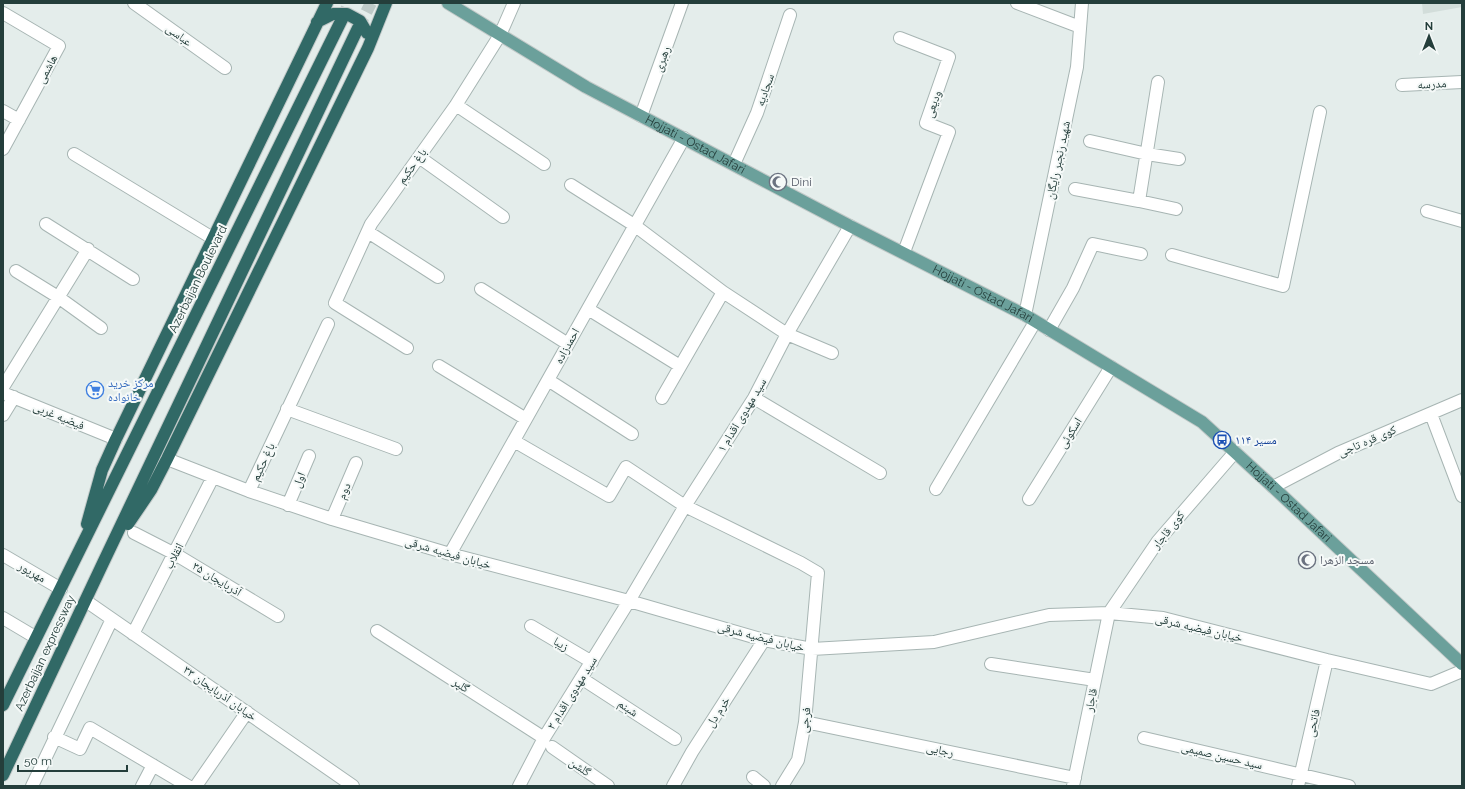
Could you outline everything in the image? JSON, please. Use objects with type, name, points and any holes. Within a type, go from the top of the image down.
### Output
[{"type":"highway","points":[[80,552],[102,470],[327,3]]},
{"type":"highway","points":[[103,564],[151,490],[368,48],[386,3]]},
{"type":"highway","points":[[317,22],[332,14],[347,14],[360,21],[367,33],[368,48]]},
{"type":"highway","name":"Azerbaijan Boulevard","points":[[80,552],[342,19]]},
{"type":"highway","points":[[103,564],[358,28]]},
{"type":"highway","name":"Azerbaijan expressway","points":[[3,705],[35,637],[80,552]]},
{"type":"highway","name":"Azerbaijan expressway","points":[[3,775],[103,564]]},
{"type":"main road","name":"Hojjati - Ostad Jafari","points":[[448,3],[586,87],[850,226],[904,252],[1030,318],[1202,422],[1462,664]]},
{"type":"street","name":"عباسی","points":[[134,3],[224,68]]},
{"type":"street","name":"باغ حکیم","points":[[407,348],[335,303],[371,224],[456,105],[500,35],[514,3]]},
{"type":"street","points":[[1017,3],[1080,27]]},
{"type":"street","name":"شهید رنجبر رایگان","points":[[936,489],[1030,318],[1077,67],[1082,3]]},
{"type":"street","name":"رهبری","points":[[641,116],[678,4]]},
{"type":"street","name":"هاشمی","points":[[3,13],[59,46],[3,149]]},
{"type":"street","name":"سجادیه","points":[[734,164],[757,113],[790,15]]},
{"type":"street","name":"ودیعی","points":[[900,38],[949,57],[926,123],[949,132],[904,252]]},
{"type":"street","points":[[1139,201],[1158,82]]},
{"type":"street","name":"مدرسه","points":[[1402,85],[1462,82]]},
{"type":"street","points":[[456,105],[544,164]]},
{"type":"street","points":[[3,111],[19,120]]},
{"type":"street","points":[[1172,255],[1283,286],[1320,112]]},
{"type":"street","name":"احمدزاده","points":[[450,554],[684,138]]},
{"type":"street","points":[[1090,141],[1147,154],[1179,159]]},
{"type":"street","points":[[74,154],[214,239]]},
{"type":"street","points":[[419,157],[503,217]]},
{"type":"street","points":[[570,185],[634,225],[723,292],[787,334],[832,353]]},
{"type":"street","points":[[1075,189],[1139,201],[1176,210]]},
{"type":"street","points":[[1427,211],[1462,221]]},
{"type":"street","points":[[46,224],[133,278]]},
{"type":"street","name":"سید مهدوی اقدام ۱","points":[[629,601],[685,506],[754,398],[787,334],[850,226]]},
{"type":"street","points":[[368,232],[438,277]]},
{"type":"street","points":[[1049,330],[1073,288],[1093,244],[1141,254]]},
{"type":"street","points":[[3,387],[88,249]]},
{"type":"street","points":[[16,271],[58,297],[101,328]]},
{"type":"street","points":[[481,289],[568,344]]},
{"type":"street","points":[[662,398],[723,292]]},
{"type":"street","points":[[588,309],[680,366]]},
{"type":"street","name":"باغ حکیم","points":[[249,491],[328,324]]},
{"type":"street","points":[[439,366],[526,419]]},
{"type":"street","name":"اسکوئی","points":[[1029,500],[1111,367]]},
{"type":"street","points":[[548,380],[632,434]]},
{"type":"street","points":[[3,416],[8,395]]},
{"type":"street","name":"فیضیه غربی","points":[[8,395],[116,439]]},
{"type":"street","points":[[754,398],[880,473]]},
{"type":"street","name":"کوی قره تاجی","points":[[1273,487],[1338,453],[1462,400]]},
{"type":"street","points":[[287,409],[396,448]]},
{"type":"street","points":[[1431,414],[1462,496]]},
{"type":"street","points":[[514,441],[609,496],[626,467],[685,506]]},
{"type":"street","name":"کوی قاجار","points":[[1109,613],[1158,541],[1235,452]]},
{"type":"street","name":"اول","points":[[288,505],[309,456]]},
{"type":"street","name":"خیابان فیضیه شرقی","points":[[166,459],[288,505],[450,554],[629,601],[764,640],[812,649],[934,642],[1049,615],[1109,613],[1163,618],[1327,660],[1431,684],[1462,671]]},
{"type":"street","name":"دوم","points":[[332,519],[356,463]]},
{"type":"street","name":"انقلاب","points":[[134,634],[213,477]]},
{"type":"street","name":"فرجی","points":[[685,506],[801,563],[818,573],[805,722],[798,760],[782,786]]},
{"type":"street","name":"آذربایجان ۳۵","points":[[134,533],[175,554],[278,616]]},
{"type":"street","name":"مهرپور","points":[[3,555],[61,589]]},
{"type":"street","name":"خیابان آذربایجان ۳۳","points":[[86,601],[354,786]]},
{"type":"street","name":"سید مهدوی اقدام ۲","points":[[519,786],[548,743],[581,678],[629,601]]},
{"type":"street","name":"قاجار","points":[[1074,782],[1109,613]]},
{"type":"street","points":[[3,618],[35,637]]},
{"type":"street","points":[[32,786],[54,737],[112,619]]},
{"type":"street","name":"زیبا","points":[[531,626],[592,662]]},
{"type":"street","name":"گلپر","points":[[377,631],[548,743]]},
{"type":"street","name":"خرم دل","points":[[673,786],[692,752],[764,640]]},
{"type":"street","name":"فاتحی","points":[[1299,780],[1327,660]]},
{"type":"street","points":[[991,664],[1095,680]]},
{"type":"street","name":"شبنم","points":[[581,678],[675,739]]},
{"type":"street","points":[[196,786],[247,712]]},
{"type":"street","name":"رجایی","points":[[805,722],[1074,782]]},
{"type":"street","points":[[54,737],[80,749],[90,728],[188,786]]},
{"type":"street","name":"سید حسین صمیمی","points":[[1144,738],[1299,780],[1349,786]]},
{"type":"street","name":"گلشن","points":[[548,743],[608,786]]},
{"type":"street","points":[[142,786],[153,765]]},
{"type":"street","points":[[753,777],[764,786]]},
{"type":"shaded area","points":[[1422,3],[1462,3],[1462,7],[1423,14]]},
{"type":"tunnel","points":[[342,19],[349,3]]},
{"type":"tunnel","points":[[358,28],[371,3]]},
{"type":"place","name":"Dini","points":[[778,182]]},
{"type":"place","name":"مرکز خرید خانواده","points":[[95,390]]},
{"type":"place","name":"مسیر ۱۱۴","points":[[1222,440]]},
{"type":"place","name":"مسجد الزهرا","points":[[1307,560]]}]
